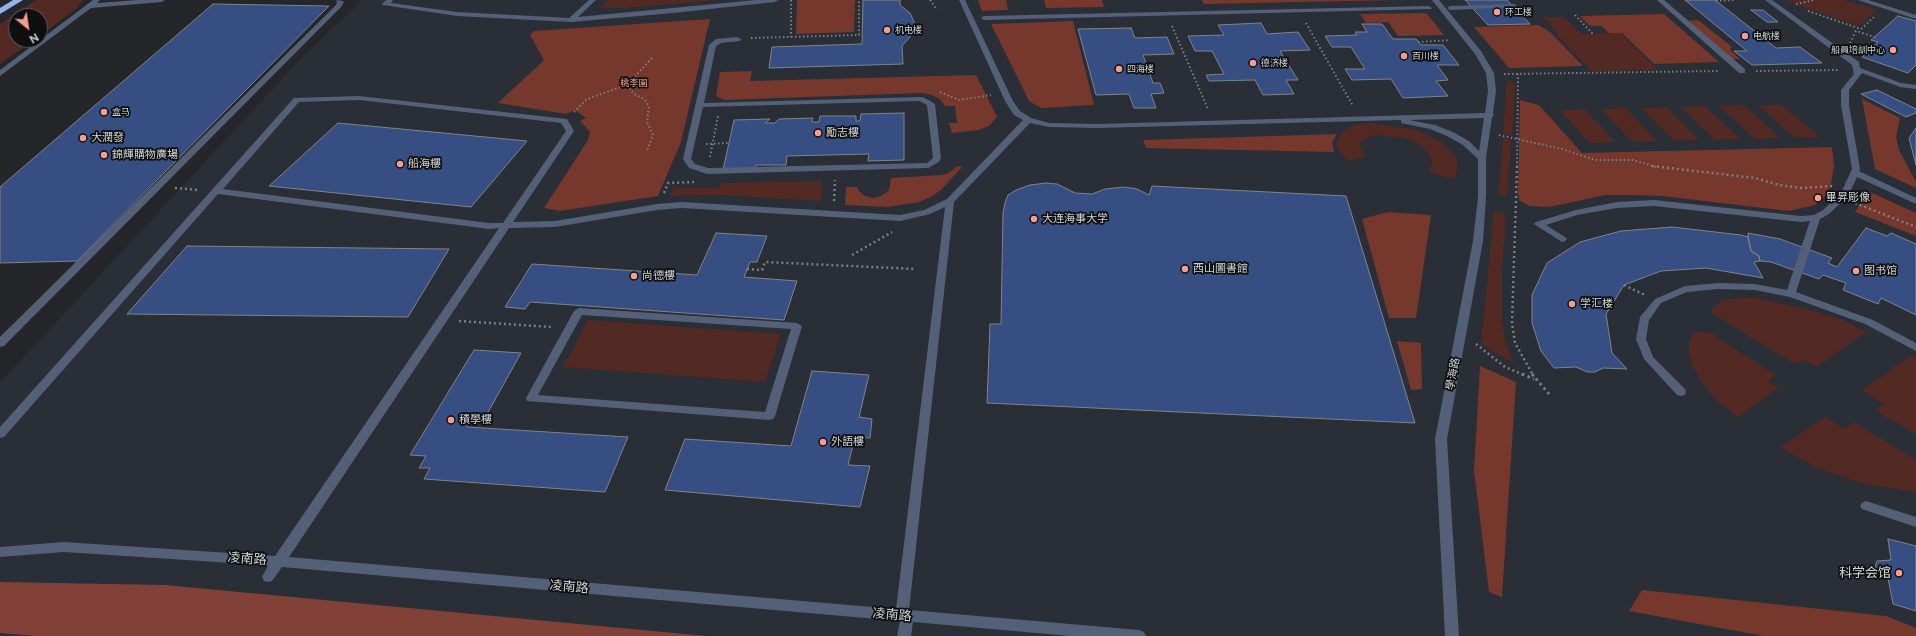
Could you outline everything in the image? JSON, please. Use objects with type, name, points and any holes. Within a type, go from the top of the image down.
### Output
[{"type":"highway","points":[[0,12],[18,0]]},
{"type":"street","points":[[0,74],[97,0]]},
{"type":"street","points":[[91,6],[162,0]]},
{"type":"street","points":[[0,343],[339,6],[342,2],[339,0]]},
{"type":"street","points":[[390,0],[384,4],[457,14],[571,20],[775,0]]},
{"type":"street","points":[[571,20],[593,0]]},
{"type":"street","points":[[962,0],[1008,101],[1017,113],[1028,120],[1050,125],[1097,126],[1490,115]]},
{"type":"street","name":"學海路","points":[[1435,0],[1478,54],[1490,73],[1492,92],[1490,115],[1482,158],[1482,197],[1478,242],[1441,439],[1452,636]]},
{"type":"street","points":[[1660,0],[1742,71]]},
{"type":"street","points":[[1562,239],[1539,224],[1576,213],[1617,205],[1654,203],[1801,219],[1816,218],[1826,212],[1845,194],[1856,169],[1845,105],[1845,90],[1858,74],[1856,64],[1768,0]]},
{"type":"street","points":[[1861,0],[1916,17]]},
{"type":"street","points":[[1450,8],[1514,6]]},
{"type":"street","points":[[984,18],[1429,8]]},
{"type":"street","points":[[699,106],[920,99],[931,104],[938,158],[935,162],[928,165],[707,171],[698,169],[689,163],[687,159],[691,144],[699,106],[713,45],[719,41],[737,39]]},
{"type":"street","points":[[1857,69],[1900,85],[1916,87]]},
{"type":"street","points":[[0,434],[297,100],[359,98],[564,121],[570,131],[268,577]]},
{"type":"street","points":[[1384,117],[1432,127],[1444,132],[1466,143],[1482,158]]},
{"type":"street","points":[[217,191],[489,226],[555,224],[657,207],[682,205],[900,218],[927,212],[950,200],[1028,120]]},
{"type":"street","points":[[1854,172],[1916,201]]},
{"type":"street","points":[[904,636],[950,200]]},
{"type":"street","points":[[1791,294],[1816,218]]},
{"type":"street","points":[[1681,392],[1649,360],[1641,339],[1644,319],[1658,301],[1684,289],[1718,286],[1755,288],[1791,294],[1869,322],[1916,347]]},
{"type":"street","points":[[579,311],[797,326],[769,416],[531,398],[569,328],[579,311]]},
{"type":"street","points":[[1866,506],[1916,522]]},
{"type":"street","name":"凌南路","points":[[0,552],[64,547],[279,561],[1139,636]]},
{"type":"path","points":[[791,0],[791,37]]},
{"type":"path","points":[[737,39],[859,35],[859,0]]},
{"type":"path","points":[[930,0],[937,10]]},
{"type":"path","points":[[1716,1],[1734,0]]},
{"type":"path","points":[[1798,7],[1791,4],[1815,0]]},
{"type":"path","points":[[1804,10],[1861,28],[1877,14]]},
{"type":"path","points":[[1298,11],[1326,55],[1331,69],[1355,108]]},
{"type":"path","points":[[1168,14],[1209,112]]},
{"type":"path","points":[[1575,15],[1593,34]]},
{"type":"path","points":[[1856,31],[1875,37]]},
{"type":"path","points":[[1418,42],[1454,40]]},
{"type":"path","points":[[569,116],[587,98],[627,86],[652,58]]},
{"type":"path","points":[[1503,74],[1835,69]]},
{"type":"path","points":[[1518,74],[1512,323],[1515,343],[1535,379],[1549,394]]},
{"type":"path","points":[[627,86],[634,94],[644,99],[649,106],[647,122],[653,135],[647,151]]},
{"type":"path","points":[[940,92],[959,100],[992,95]]},
{"type":"path","points":[[661,199],[668,183],[705,182],[720,105]]},
{"type":"path","points":[[1498,135],[1562,149],[1595,160],[1633,160],[1657,167],[1755,178],[1779,185],[1802,188],[1836,186]]},
{"type":"path","points":[[691,144],[729,143]]},
{"type":"path","points":[[834,206],[835,167]]},
{"type":"path","points":[[157,187],[217,191]]},
{"type":"path","points":[[1853,202],[1916,227]]},
{"type":"path","points":[[852,255],[897,229]]},
{"type":"path","points":[[747,269],[762,270],[765,262],[916,269]]},
{"type":"path","points":[[1624,285],[1658,301]]},
{"type":"path","points":[[457,321],[569,328]]},
{"type":"path","points":[[1475,343],[1506,367],[1535,379]]},
{"type":"shaded area","points":[[36,0],[83,0],[76,9],[48,30],[48,8],[24,8]]},
{"type":"shaded area","name":"大连海事大学","points":[[362,0],[1916,0],[1916,636],[0,636],[0,383],[305,54]]},
{"type":"shaded area","points":[[608,0],[718,0],[625,8],[599,8]]},
{"type":"shaded area","points":[[1789,0],[1844,0],[1877,10],[1859,26],[1798,5]]},
{"type":"shaded area","points":[[1543,17],[1564,17],[1581,34],[1620,33],[1658,70],[1591,71],[1556,34],[1559,34]]},
{"type":"shaded area","points":[[8,19],[8,48],[23,48],[0,64],[0,24]]},
{"type":"shaded area","points":[[1507,81],[1513,82],[1515,87],[1512,136],[1503,134]]},
{"type":"shaded area","points":[[1744,105],[1780,138],[1755,139],[1719,106]]},
{"type":"shaded area","points":[[1758,105],[1782,105],[1820,137],[1795,138]]},
{"type":"shaded area","points":[[1705,106],[1740,139],[1715,140],[1681,107]]},
{"type":"shaded area","points":[[1666,107],[1699,140],[1674,141],[1641,108]]},
{"type":"shaded area","points":[[1626,108],[1657,141],[1632,142],[1601,109]]},
{"type":"shaded area","points":[[1585,109],[1615,142],[1589,143],[1560,110]]},
{"type":"shaded area","points":[[1372,123],[1416,130],[1440,141],[1455,155],[1458,163],[1455,179],[1430,173],[1432,161],[1428,153],[1418,144],[1405,138],[1373,135],[1360,143],[1361,150],[1367,156],[1348,161],[1337,148],[1337,141],[1341,134],[1346,129],[1357,124]]},
{"type":"shaded area","points":[[1503,138],[1511,140],[1507,197],[1498,194]]},
{"type":"shaded area","points":[[822,181],[821,201],[717,195],[670,196],[674,188],[718,188],[720,183]]},
{"type":"shaded area","points":[[1494,211],[1506,214],[1502,269],[1502,321],[1506,344],[1514,364],[1481,344]]},
{"type":"shaded area","points":[[1757,298],[1814,311],[1841,319],[1866,332],[1817,367],[1804,360],[1795,364],[1710,312],[1721,300]]},
{"type":"shaded area","points":[[588,320],[781,334],[765,382],[563,367]]},
{"type":"shaded area","points":[[1694,331],[1710,333],[1776,375],[1768,381],[1778,388],[1738,417],[1717,401],[1701,381],[1692,365],[1689,354],[1689,341]]},
{"type":"shaded area","points":[[1912,355],[1916,358],[1916,434],[1875,410],[1884,404],[1862,390]]},
{"type":"shaded area","points":[[1826,417],[1844,429],[1853,422],[1916,460],[1916,492],[1865,484],[1817,468],[1780,447]]},
{"type":"shaded area","points":[[0,582],[165,585],[706,636],[37,636],[0,633]]},
{"type":"green space","points":[[797,0],[855,0],[854,32],[796,34]]},
{"type":"green space","points":[[978,0],[1006,0],[1008,10],[982,11]]},
{"type":"green space","points":[[1044,0],[1102,0],[1104,7],[1046,8]]},
{"type":"green space","points":[[1202,0],[1397,0],[1204,4]]},
{"type":"green space","points":[[1426,13],[1444,35],[1398,36],[1388,22],[1366,23],[1360,14]]},
{"type":"green space","points":[[1664,14],[1719,62],[1654,64],[1622,33],[1609,33],[1601,26],[1590,26],[1580,16]]},
{"type":"green space","name":"桃李園","points":[[710,19],[681,142],[658,196],[560,211],[544,208],[588,140],[590,132],[580,121],[586,118],[575,110],[566,114],[498,103],[544,60],[530,35],[534,31]]},
{"type":"green space","points":[[1698,20],[1732,47],[1730,50],[1740,59],[1731,59],[1687,21]]},
{"type":"green space","points":[[1073,21],[1094,105],[1041,108],[1029,101],[991,24]]},
{"type":"green space","points":[[1539,25],[1551,33],[1583,66],[1509,68],[1474,27]]},
{"type":"green space","points":[[752,71],[750,81],[976,75],[997,117],[989,126],[979,130],[952,133],[949,123],[957,123],[955,106],[945,106],[940,99],[932,95],[921,93],[724,100],[716,96],[720,72]]},
{"type":"green space","points":[[1862,99],[1900,118],[1896,137],[1899,150],[1916,182],[1916,188],[1875,169]]},
{"type":"green space","points":[[1520,100],[1539,105],[1582,153],[1832,147],[1834,166],[1831,184],[1826,196],[1815,205],[1789,211],[1662,196],[1637,195],[1606,195],[1549,207],[1529,206],[1519,200],[1518,191]]},
{"type":"green space","points":[[1337,134],[1332,142],[1334,152],[1146,148],[1143,140]]},
{"type":"green space","points":[[958,166],[962,167],[941,190],[931,197],[919,202],[888,207],[845,205],[846,187],[857,187],[865,196],[873,198],[881,196],[889,190],[891,178],[942,175]]},
{"type":"green space","points":[[1868,191],[1916,213],[1916,236],[1855,212]]},
{"type":"green space","points":[[1388,212],[1431,215],[1416,318],[1389,318],[1362,219]]},
{"type":"green space","points":[[1397,341],[1421,343],[1422,389],[1411,390]]},
{"type":"green space","points":[[1480,366],[1516,382],[1502,597],[1489,592],[1474,471]]},
{"type":"green space","points":[[1642,590],[1886,616],[1916,628],[1916,636],[1763,636],[1629,611]]},
{"type":"building","name":"机电楼","points":[[863,0],[900,0],[900,5],[910,13],[915,24],[910,37],[902,46],[903,64],[769,68],[772,47],[862,44]]},
{"type":"building","name":"环工楼","points":[[1465,0],[1507,0],[1530,24],[1488,25]]},
{"type":"building","name":"电航楼","points":[[1685,0],[1715,0],[1776,48],[1800,47],[1822,63],[1752,65],[1734,51],[1747,51]]},
{"type":"building","points":[[213,4],[329,6],[77,261],[0,263],[0,187]]},
{"type":"building","points":[[1751,10],[1763,10],[1778,22],[1767,22]]},
{"type":"building","name":"船員培訓中心","points":[[1898,16],[1916,21],[1916,65],[1908,73],[1862,57],[1878,42],[1871,40]]},
{"type":"building","name":"德济楼","points":[[1261,23],[1267,34],[1298,32],[1310,50],[1280,51],[1298,80],[1286,80],[1294,94],[1263,95],[1255,80],[1209,81],[1206,75],[1224,74],[1212,51],[1195,51],[1188,36],[1224,35],[1218,25]]},
{"type":"building","name":"百川楼","points":[[1362,24],[1382,24],[1393,39],[1416,39],[1421,45],[1443,45],[1459,65],[1437,65],[1448,80],[1436,81],[1448,96],[1403,98],[1391,79],[1352,80],[1345,69],[1365,69],[1351,47],[1332,47],[1325,36],[1357,35],[1355,32],[1367,32]]},
{"type":"building","name":"四海楼","points":[[1131,28],[1135,38],[1167,37],[1174,54],[1143,55],[1153,83],[1160,83],[1164,93],[1151,94],[1156,108],[1134,108],[1129,94],[1096,95],[1078,29]]},
{"type":"building","points":[[1877,90],[1916,109],[1916,113],[1906,117],[1861,94]]},
{"type":"building","name":"勵志樓","points":[[904,113],[904,160],[868,161],[869,154],[787,156],[786,165],[756,165],[755,169],[723,170],[734,120],[770,119],[765,123],[775,123],[779,119],[813,118],[812,122],[819,122],[820,116],[856,116],[856,121],[860,121],[861,114]]},
{"type":"building","name":"船海樓","points":[[338,123],[527,141],[471,207],[269,186]]},
{"type":"building","points":[[1916,128],[1916,165],[1909,138]]},
{"type":"building","name":"西山圖書館","points":[[1046,183],[1057,184],[1075,193],[1092,194],[1105,189],[1124,187],[1137,189],[1149,195],[1152,186],[1346,196],[1415,423],[987,403],[990,324],[1001,324],[1003,213],[1005,203],[1008,195],[1016,190],[1030,185]]},
{"type":"building","name":"学汇楼","points":[[1672,227],[1748,237],[1751,251],[1759,256],[1760,261],[1754,262],[1763,278],[1706,268],[1661,271],[1624,285],[1606,314],[1612,353],[1627,369],[1603,368],[1595,372],[1587,372],[1576,367],[1554,368],[1541,351],[1532,323],[1532,295],[1547,263],[1580,242],[1621,231]]},
{"type":"building","name":"图书馆","points":[[1866,228],[1887,236],[1891,233],[1916,244],[1916,315],[1881,298],[1878,304],[1843,290],[1846,283],[1823,275],[1819,279],[1771,262],[1760,261],[1759,256],[1751,251],[1748,237],[1748,233],[1780,239],[1832,258],[1828,263],[1837,267]]},
{"type":"building","name":"尚德樓","points":[[716,233],[767,236],[757,262],[750,262],[744,277],[797,281],[784,320],[530,302],[525,309],[505,307],[532,264],[697,275]]},
{"type":"building","points":[[187,246],[449,249],[408,317],[127,314]]},
{"type":"building","name":"積學樓","points":[[474,350],[521,353],[487,414],[475,413],[467,427],[628,437],[605,492],[424,479],[430,468],[419,468],[426,456],[410,455]]},
{"type":"building","name":"外語樓","points":[[812,371],[869,375],[859,417],[872,419],[870,438],[855,437],[848,465],[870,466],[860,507],[665,490],[685,439],[791,446]]},
{"type":"building","name":"科学会馆","points":[[1888,539],[1916,546],[1916,611],[1893,604],[1888,578],[1875,567],[1877,561],[1891,560]]},
{"type":"place","name":"环工楼","points":[[1497,12]]},
{"type":"place","name":"机电楼","points":[[887,30]]},
{"type":"place","name":"电航楼","points":[[1745,36]]},
{"type":"place","name":"船員培訓中心","points":[[1893,50]]},
{"type":"place","name":"百川楼","points":[[1404,56]]},
{"type":"place","name":"德济楼","points":[[1253,63]]},
{"type":"place","name":"四海楼","points":[[1119,69]]},
{"type":"place","name":"盒马","points":[[104,112]]},
{"type":"place","name":"勵志樓","points":[[818,133]]},
{"type":"place","name":"大潤發","points":[[83,138]]},
{"type":"place","name":"錦輝購物廣場","points":[[104,155]]},
{"type":"place","name":"船海樓","points":[[400,164]]},
{"type":"place","name":"畢昇彫像","points":[[1818,198]]},
{"type":"place","name":"大连海事大学","points":[[1034,219]]},
{"type":"place","name":"西山圖書館","points":[[1185,269]]},
{"type":"place","name":"图书馆","points":[[1856,271]]},
{"type":"place","name":"尚德樓","points":[[634,276]]},
{"type":"place","name":"学汇楼","points":[[1572,304]]},
{"type":"place","name":"積學樓","points":[[451,420]]},
{"type":"place","name":"外語樓","points":[[823,442]]},
{"type":"place","name":"科学会馆","points":[[1899,573]]}]
